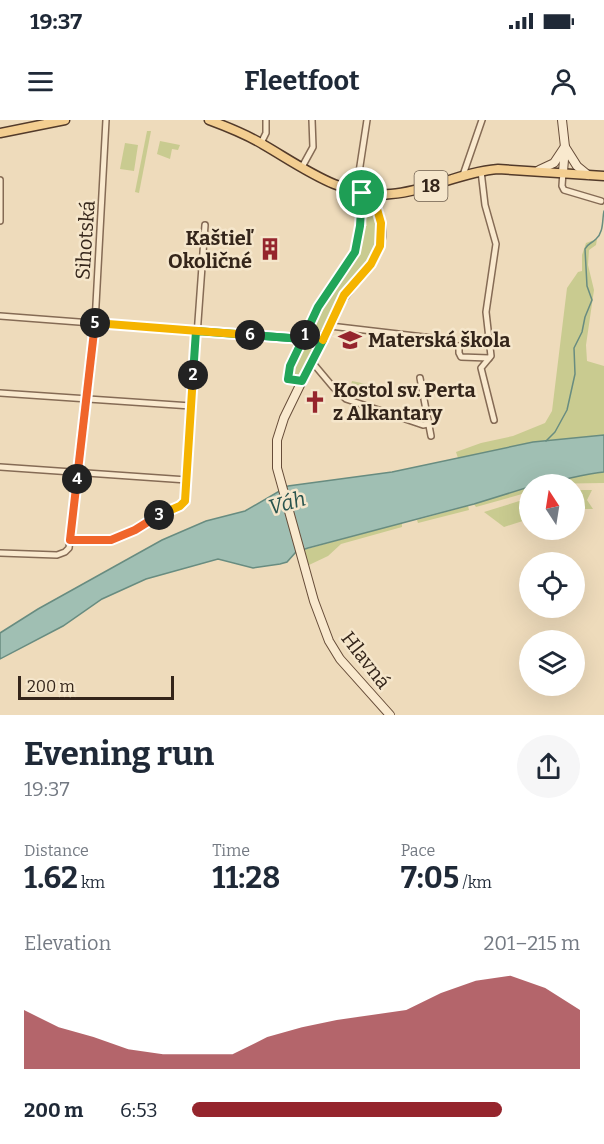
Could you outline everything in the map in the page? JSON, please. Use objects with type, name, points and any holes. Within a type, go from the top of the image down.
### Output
[{"type":"main road","points":[[0,133],[65,120]]},
{"type":"main road","name":"18","points":[[209,120],[261,143],[330,182],[373,195],[410,191],[463,175],[504,168],[604,176]]},
{"type":"street","name":"Sihotská","points":[[70,540],[95,323],[106,120]]},
{"type":"street","points":[[261,143],[266,133],[266,120]]},
{"type":"street","points":[[302,167],[314,142],[312,120]]},
{"type":"street","points":[[302,381],[288,379],[290,366],[318,307],[355,252],[360,226],[359,192],[367,120]]},
{"type":"street","points":[[463,175],[482,120]]},
{"type":"street","points":[[562,120],[565,147],[562,186],[564,190],[601,201]]},
{"type":"street","points":[[539,170],[554,163],[565,147]]},
{"type":"street","points":[[565,147],[577,166],[588,175]]},
{"type":"street","points":[[481,171],[485,205],[496,241],[486,312],[491,353],[481,368],[494,420]]},
{"type":"street","points":[[0,180],[0,221]]},
{"type":"street","name":"Hlavná","points":[[373,195],[381,223],[380,246],[371,264],[344,295],[284,418],[278,440],[276,461],[280,483],[318,615],[332,648],[350,672],[390,715]]},
{"type":"street","points":[[0,554],[59,555],[68,550],[70,540],[107,540],[135,530],[184,503],[205,225]]},
{"type":"street","points":[[0,316],[303,339],[321,344]]},
{"type":"street","points":[[330,326],[441,339]]},
{"type":"street","points":[[459,346],[461,357],[489,358]]},
{"type":"street","points":[[312,362],[346,399],[385,410],[423,425],[428,424]]},
{"type":"street","points":[[420,378],[431,436]]},
{"type":"street","points":[[0,393],[191,406]]},
{"type":"street","points":[[0,467],[186,480]]},
{"type":"green space","points":[[147,131],[151,131],[139,193],[135,192]]},
{"type":"green space","points":[[160,141],[180,145],[178,150],[172,149],[170,159],[157,154]]},
{"type":"green space","points":[[125,143],[138,145],[134,171],[120,169]]},
{"type":"green space","points":[[365,201],[377,220],[377,241],[368,259],[339,297],[320,338],[311,338],[315,320],[321,308],[360,248],[362,226],[367,226],[363,207]]},
{"type":"green space","points":[[597,239],[596,245],[589,250],[588,265],[594,290],[586,345],[587,361],[604,366],[604,435],[533,442],[458,458],[456,452],[481,443],[513,436],[545,423],[552,411],[567,288],[578,272],[582,271],[582,255],[586,243]]},
{"type":"green space","points":[[304,343],[310,345],[313,352],[301,378],[291,377],[290,370]]},
{"type":"green space","points":[[352,381],[376,386],[373,399],[349,393]]},
{"type":"green space","points":[[604,472],[604,483],[585,483],[585,474]]},
{"type":"green space","points":[[519,490],[519,495],[476,507],[474,504]]},
{"type":"green space","points":[[585,490],[592,490],[587,500],[593,509],[585,509]]},
{"type":"green space","points":[[519,501],[519,522],[504,527],[484,512]]},
{"type":"green space","points":[[468,506],[469,510],[418,523],[417,520]]},
{"type":"green space","points":[[402,523],[402,527],[341,544],[328,556],[309,565],[303,550]]},
{"type":"water","name":"Váh","points":[[604,435],[604,472],[585,475],[519,474],[519,490],[308,548],[296,552],[287,562],[280,564],[253,568],[218,559],[146,579],[102,599],[63,626],[0,659],[0,633],[38,609],[162,540],[206,521],[245,511],[288,486],[392,472],[533,442]]},
{"type":"waterway","points":[[546,441],[555,432],[567,410],[575,374],[574,348],[582,332],[592,300],[587,286],[585,249],[600,233],[604,211]]},
{"type":"place","name":"Kaštieľ Okoličné","points":[[270,249]]},
{"type":"place","name":"Materská škola","points":[[350,340]]},
{"type":"place","name":"Kostol sv. Perta z Alkantary","points":[[315,402]]},
{"type":"route","points":[[362,193],[358,245],[350,261],[318,307],[303,339],[196,331],[184,503],[114,539],[70,540],[95,323],[303,339],[288,374],[288,379],[302,381],[344,295],[371,264],[380,246],[381,223],[373,195],[362,193]]}]
